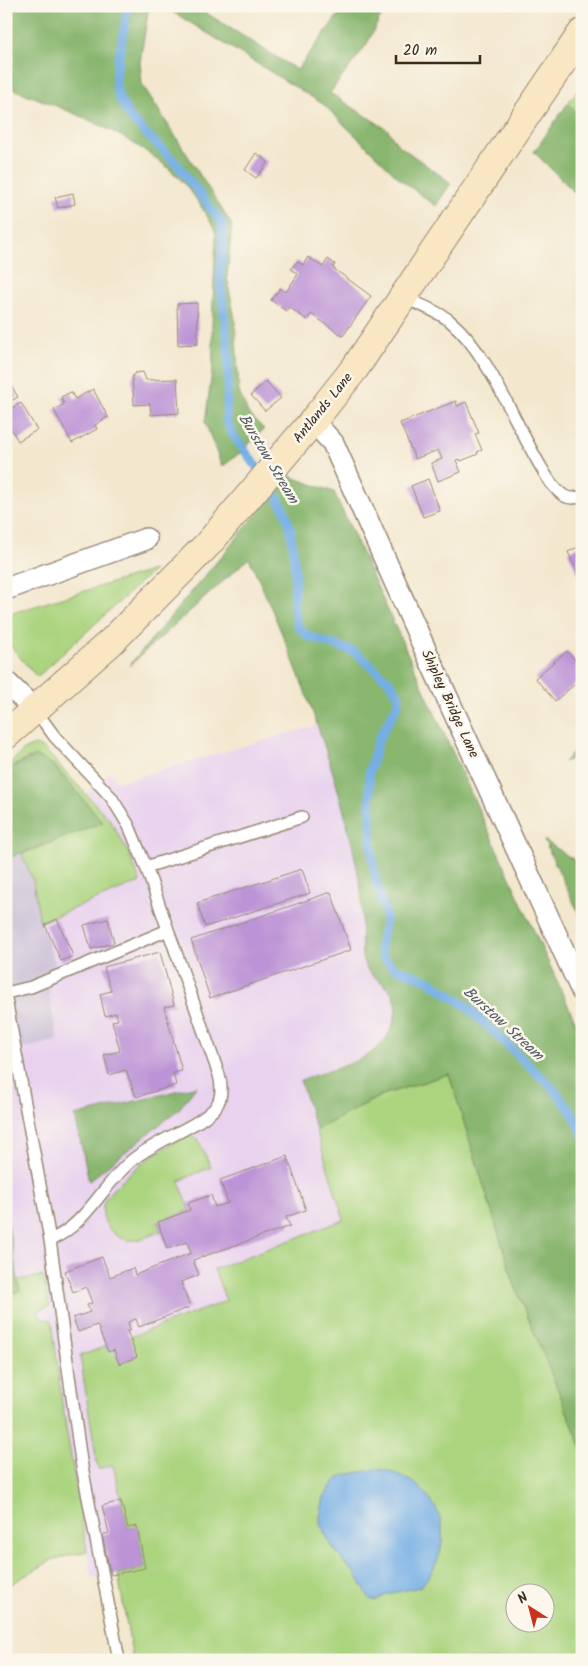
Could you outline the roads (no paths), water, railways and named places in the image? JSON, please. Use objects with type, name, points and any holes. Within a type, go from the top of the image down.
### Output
[{"type":"main road","name":"Antlands Lane","points":[[6,735],[112,641],[208,544],[313,421],[355,368],[582,33]]},
{"type":"street","name":"Shipley Bridge Lane","points":[[313,421],[333,442],[424,647],[582,991]]},
{"type":"street","points":[[6,589],[146,539]]},
{"type":"street","points":[[6,682],[35,710]]},
{"type":"lane","points":[[402,297],[443,316],[460,330],[484,361],[551,483],[560,494],[568,498],[582,496]]},
{"type":"lane","points":[[35,710],[55,737],[111,797],[129,826],[146,867],[219,1075],[221,1091],[219,1099],[209,1113],[153,1145],[132,1160],[109,1182],[78,1222],[60,1236],[50,1240]]},
{"type":"lane","points":[[146,867],[302,818]]},
{"type":"lane","points":[[6,993],[31,987],[168,930]]},
{"type":"lane","points":[[6,999],[50,1240],[81,1461],[120,1660]]},
{"type":"water","points":[[378,1469],[399,1475],[416,1485],[430,1499],[438,1515],[442,1532],[441,1551],[433,1569],[420,1587],[387,1594],[376,1601],[370,1599],[355,1573],[345,1564],[331,1545],[320,1524],[320,1517],[324,1497],[334,1482],[344,1475]]},
{"type":"waterway","name":"Burstow Stream","points":[[128,6],[116,74],[116,87],[119,98],[131,119],[176,163],[222,223],[223,244],[220,279],[229,356],[226,420],[231,432],[272,488],[284,509],[290,526],[295,570],[294,608],[297,625],[307,636],[355,652],[390,682],[399,696],[398,704],[378,740],[369,773],[372,854],[375,876],[386,916],[380,947],[382,956],[393,967],[428,980],[465,1005],[553,1088],[573,1114],[582,1133]]}]
